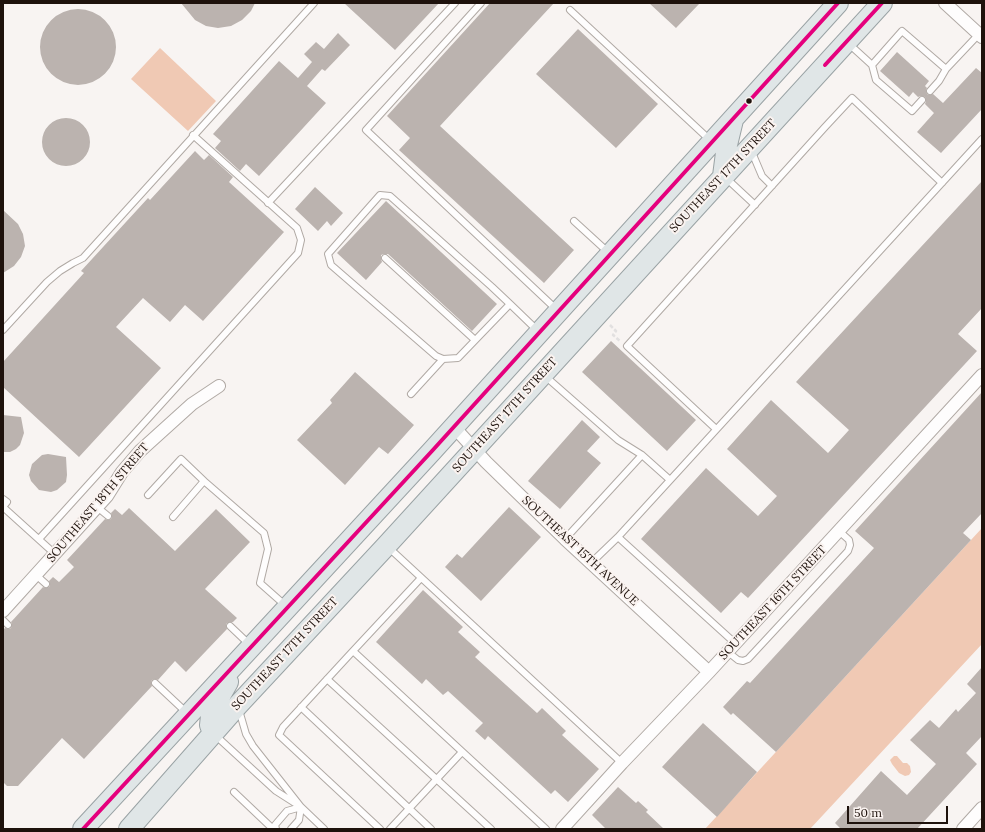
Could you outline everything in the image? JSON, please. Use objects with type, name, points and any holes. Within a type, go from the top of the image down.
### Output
[{"type":"main road","points":[[83,829],[454,427],[838,3]]},
{"type":"main road","name":"SOUTHEAST 17TH STREET","points":[[129,829],[238,704],[386,546],[882,3]]},
{"type":"main road","points":[[723,176],[727,146],[734,118]]},
{"type":"main road","points":[[694,208],[712,170],[712,159],[709,145]]},
{"type":"main road","points":[[213,733],[210,725],[216,703],[248,650]]},
{"type":"street","points":[[945,3],[981,34]]},
{"type":"street","name":"SOUTHEAST 16TH STREET","points":[[562,829],[622,763],[710,672],[982,375]]},
{"type":"street","name":"SOUTHEAST 18TH STREET","points":[[3,611],[107,496],[122,472],[140,451],[192,404],[219,386]]},
{"type":"street","name":"SOUTHEAST 15TH AVENUE","points":[[454,427],[564,539],[710,672]]},
{"type":"street","points":[[963,829],[982,808]]},
{"type":"lane","points":[[3,330],[46,282],[73,262],[83,258],[314,3]]},
{"type":"lane","points":[[268,202],[455,3]]},
{"type":"lane","points":[[481,3],[366,130],[559,311]]},
{"type":"lane","points":[[570,10],[709,145]]},
{"type":"lane","points":[[872,65],[902,31],[946,69]]},
{"type":"lane","points":[[930,91],[939,81],[946,69],[981,34]]},
{"type":"lane","points":[[846,42],[872,65],[876,80],[912,111],[922,100]]},
{"type":"lane","points":[[716,429],[627,346],[852,98],[942,183]]},
{"type":"lane","points":[[39,539],[298,253],[302,240],[297,228],[193,135]]},
{"type":"lane","points":[[591,563],[670,480],[982,139]]},
{"type":"lane","points":[[750,148],[762,176],[772,186]]},
{"type":"lane","points":[[723,176],[755,204]]},
{"type":"lane","points":[[510,304],[458,358],[443,359],[436,356],[331,266],[328,254],[380,195],[390,196],[510,304],[540,332]]},
{"type":"lane","points":[[574,221],[610,254]]},
{"type":"lane","points":[[352,227],[357,232]]},
{"type":"lane","points":[[385,258],[476,340]]},
{"type":"lane","points":[[411,394],[443,359]]},
{"type":"lane","points":[[543,373],[618,440],[642,455],[670,480]]},
{"type":"lane","points":[[564,539],[642,455]]},
{"type":"lane","points":[[148,495],[180,459],[264,533],[268,549],[260,582],[287,608]]},
{"type":"lane","points":[[173,517],[204,481]]},
{"type":"lane","points":[[3,498],[7,502],[3,507],[55,554]]},
{"type":"lane","points":[[97,507],[108,516]]},
{"type":"lane","points":[[618,536],[732,648],[738,660],[743,661],[748,659],[848,551],[850,545],[849,540],[839,532]]},
{"type":"lane","points":[[386,546],[622,763]]},
{"type":"lane","points":[[36,575],[46,584]]},
{"type":"lane","points":[[380,829],[279,735],[283,726],[421,578]]},
{"type":"lane","points":[[230,626],[248,650]]},
{"type":"lane","points":[[353,651],[546,829]]},
{"type":"lane","points":[[327,679],[491,829]]},
{"type":"lane","points":[[155,683],[188,714]]},
{"type":"lane","points":[[238,704],[246,734],[300,807],[299,820],[291,829]]},
{"type":"lane","points":[[302,706],[431,829]]},
{"type":"lane","points":[[213,733],[276,791],[300,807],[324,829]]},
{"type":"lane","points":[[390,829],[462,752]]},
{"type":"lane","points":[[234,792],[273,829]]},
{"type":"lane","points":[[276,829],[275,825],[287,811],[300,807]]},
{"type":"path","points":[[607,323],[616,331],[614,335],[627,346]]},
{"type":"shaded area","points":[[160,48],[216,101],[188,131],[131,79]]},
{"type":"shaded area","points":[[982,528],[982,644],[810,829],[705,829]]},
{"type":"shaded area","points":[[894,756],[897,756],[903,763],[907,763],[910,766],[911,772],[909,775],[905,776],[899,773],[890,760]]},
{"type":"building","points":[[181,3],[255,3],[251,11],[242,20],[231,26],[218,28],[206,26],[195,20]]},
{"type":"building","points":[[344,3],[439,3],[395,50]]},
{"type":"building","points":[[490,3],[554,3],[440,126],[574,250],[544,283],[399,150],[410,138],[387,116]]},
{"type":"building","points":[[649,3],[700,3],[676,28]]},
{"type":"building","points":[[78,9],[92,12],[105,20],[113,33],[116,47],[113,61],[105,74],[92,82],[78,85],[64,82],[51,74],[43,61],[40,47],[43,33],[51,20],[64,12]]},
{"type":"building","points":[[578,29],[658,104],[616,148],[536,74]]},
{"type":"building","points":[[338,33],[350,45],[325,71],[322,69],[307,86],[326,103],[259,176],[246,164],[240,171],[215,148],[221,141],[213,134],[279,61],[298,78],[312,62],[304,54],[316,42],[324,49]]},
{"type":"building","points":[[897,52],[929,81],[925,86],[927,88],[927,94],[933,94],[943,103],[976,68],[982,73],[982,109],[941,153],[917,132],[934,113],[925,104],[925,97],[918,97],[913,92],[909,97],[880,71]]},
{"type":"building","points":[[66,118],[75,120],[83,125],[88,133],[90,142],[88,151],[83,159],[75,164],[66,166],[57,164],[49,159],[44,151],[42,142],[44,133],[49,125],[57,120]]},
{"type":"building","points":[[195,151],[204,160],[209,155],[233,177],[229,182],[284,232],[203,321],[185,305],[170,322],[143,298],[116,327],[161,368],[79,457],[3,387],[3,362],[84,273],[81,271],[148,198],[150,200]]},
{"type":"building","points":[[982,181],[982,308],[958,334],[977,351],[748,598],[741,592],[721,613],[641,539],[706,468],[758,516],[777,496],[727,449],[771,400],[828,453],[849,430],[796,382]]},
{"type":"building","points":[[315,187],[343,213],[331,226],[327,221],[318,231],[295,209]]},
{"type":"building","points":[[386,201],[497,304],[472,331],[388,254],[381,255],[382,262],[366,280],[337,253]]},
{"type":"building","points":[[3,210],[18,224],[23,234],[25,246],[21,257],[14,266],[3,273]]},
{"type":"building","points":[[611,341],[696,420],[667,451],[582,372]]},
{"type":"building","points":[[355,372],[414,425],[388,454],[379,447],[345,485],[297,440],[332,403],[330,400]]},
{"type":"building","points":[[982,392],[982,513],[963,533],[971,540],[776,752],[733,713],[731,715],[723,707],[747,681],[750,683],[874,548],[855,531]]},
{"type":"building","points":[[3,415],[21,417],[24,433],[20,445],[10,452],[3,452]]},
{"type":"building","points":[[582,420],[600,437],[587,451],[601,463],[560,509],[528,481]]},
{"type":"building","points":[[48,454],[66,457],[66,482],[57,490],[51,492],[39,490],[31,481],[29,475],[32,464],[42,455]]},
{"type":"building","points":[[509,507],[541,537],[481,601],[445,567],[457,554],[462,558]]},
{"type":"building","points":[[129,508],[175,551],[216,509],[250,542],[205,589],[237,618],[233,622],[227,623],[227,629],[186,672],[175,661],[158,680],[152,680],[152,686],[84,759],[62,738],[18,786],[7,786],[3,782],[3,630],[5,628],[11,628],[11,622],[43,587],[49,587],[49,581],[53,577],[59,582],[74,567],[67,560],[105,519],[111,519],[111,513],[115,509],[122,515]]},
{"type":"building","points":[[423,590],[463,627],[458,632],[480,652],[475,657],[537,713],[542,708],[566,731],[562,735],[599,769],[568,802],[555,790],[551,794],[488,736],[485,740],[475,731],[483,723],[448,691],[443,695],[426,679],[422,684],[376,642]]},
{"type":"building","points":[[982,667],[982,736],[966,753],[977,764],[917,829],[841,829],[835,823],[881,771],[907,795],[936,764],[910,740],[930,720],[939,728],[956,709],[958,712],[976,693],[967,684]]},
{"type":"building","points":[[703,723],[757,772],[717,817],[662,767]]},
{"type":"building","points":[[618,787],[636,803],[638,801],[648,810],[646,812],[664,829],[606,829],[592,815]]},
{"type":"transit line","points":[[83,829],[432,451],[838,3]]},
{"type":"transit line","points":[[825,65],[882,3]]}]
